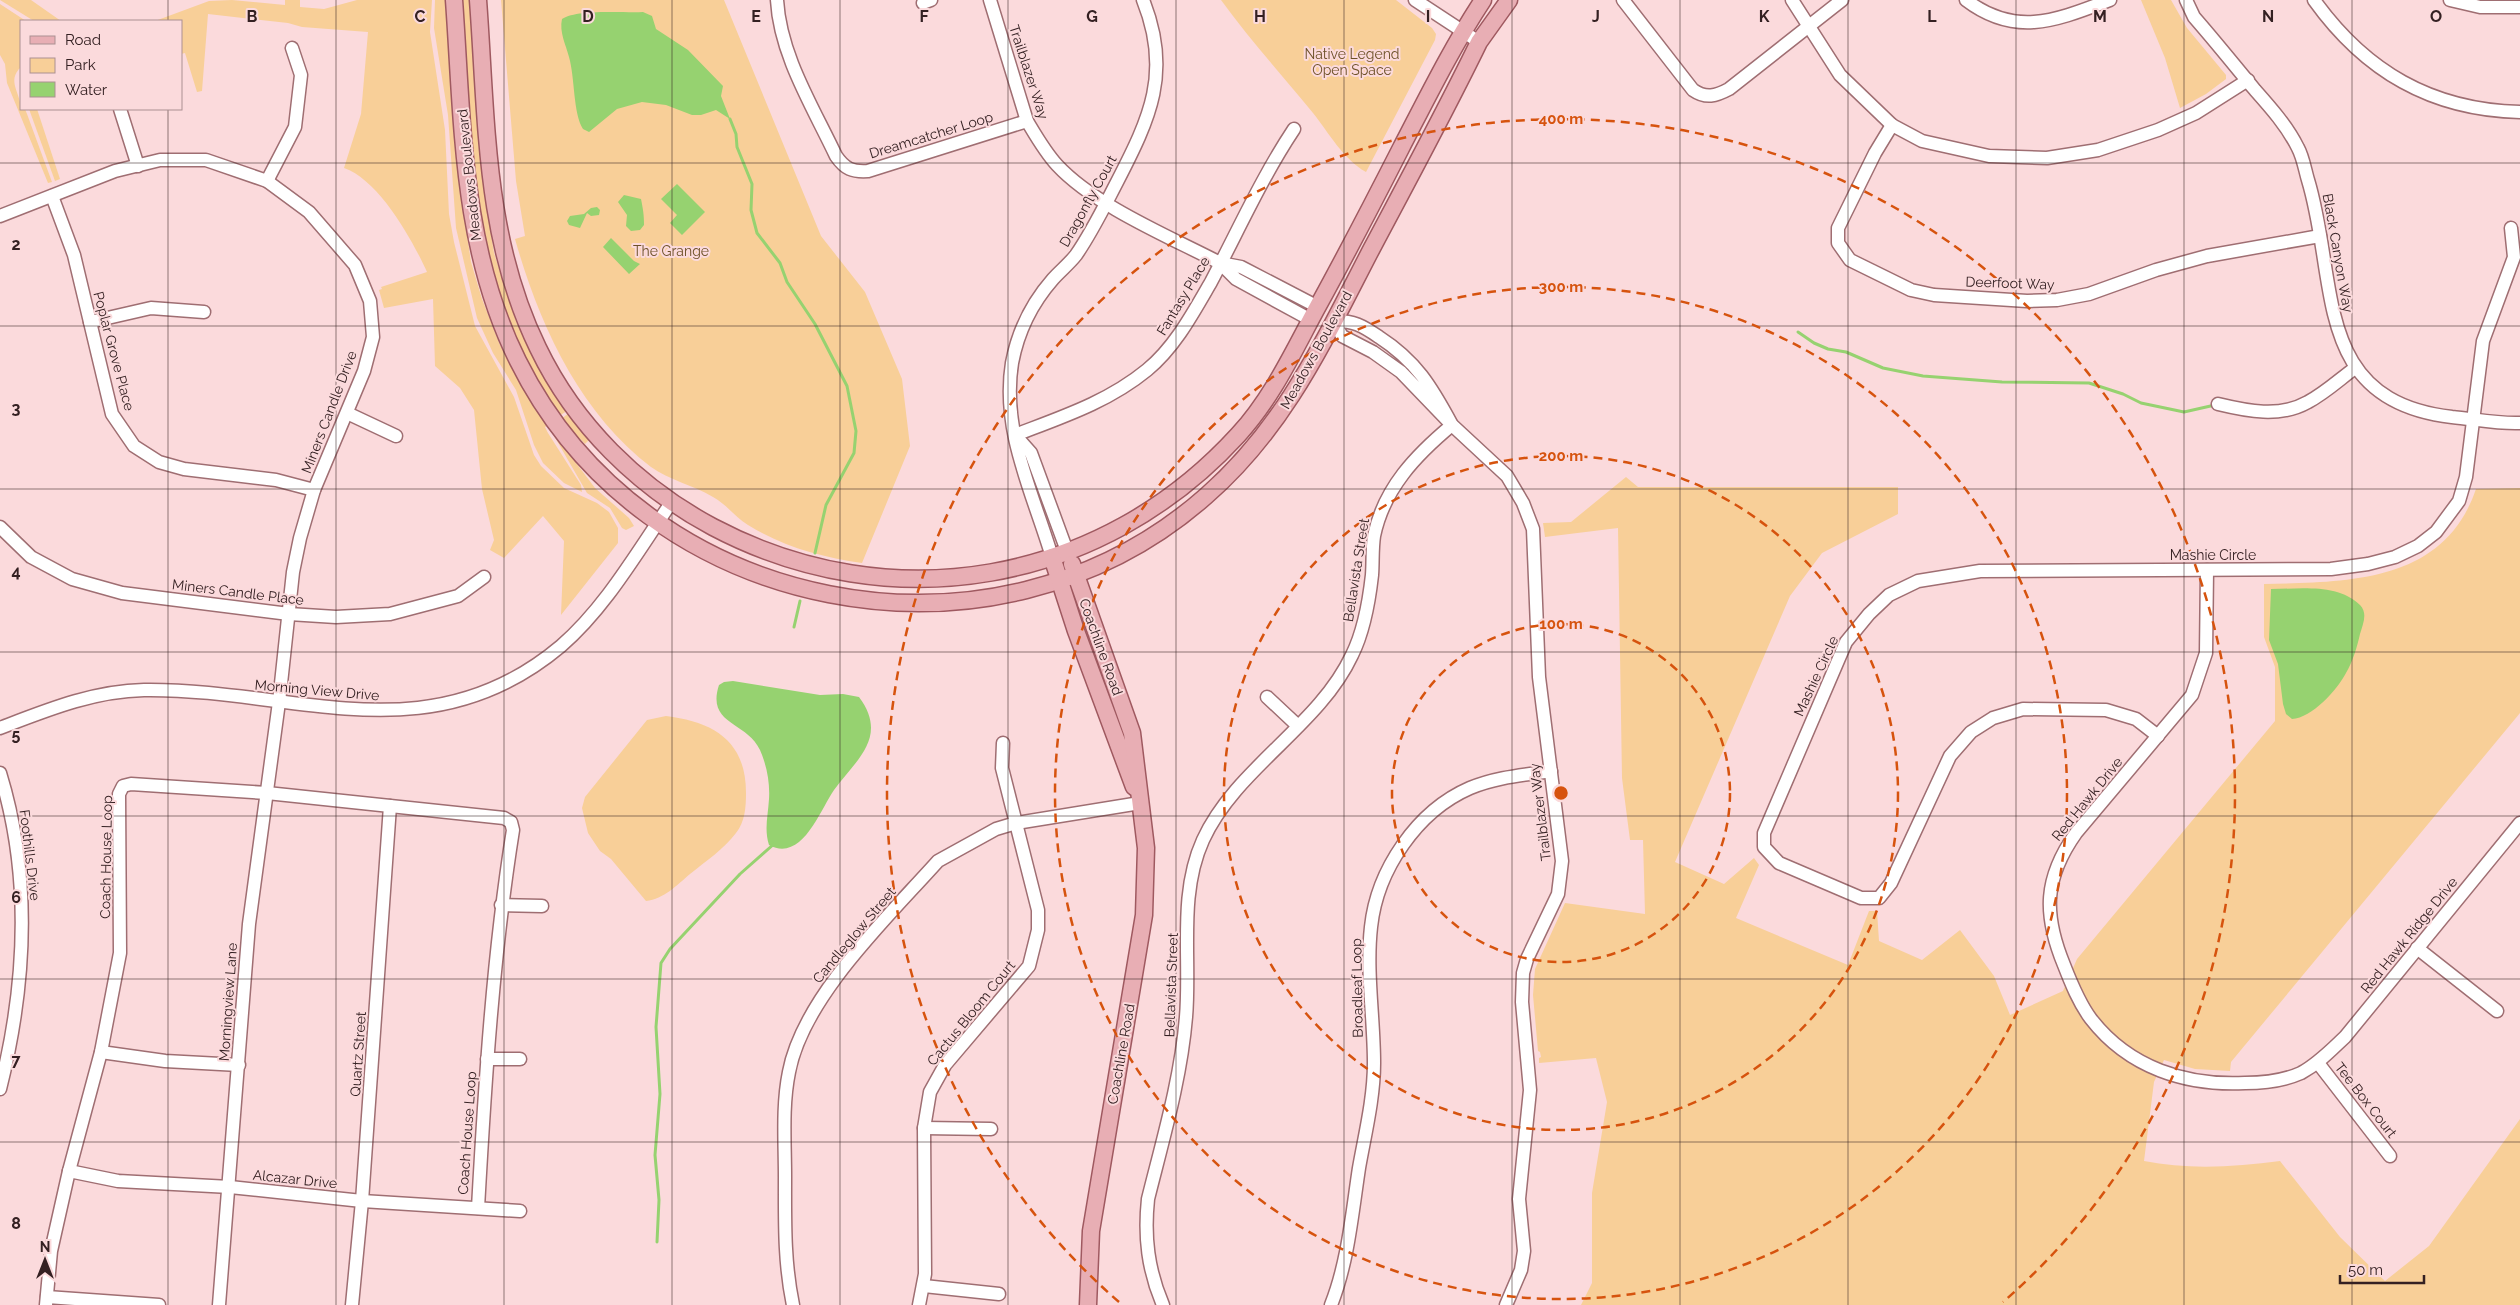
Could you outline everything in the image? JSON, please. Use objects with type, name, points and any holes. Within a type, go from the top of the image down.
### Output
[{"type":"main road","name":"Meadows Boulevard","points":[[454,0],[470,211],[477,249],[500,323],[527,379],[556,423],[608,483],[657,522],[708,552],[756,574],[812,591],[845,598],[900,603],[947,604],[997,597],[1060,580],[1110,560],[1158,533],[1185,514],[1231,473],[1269,430],[1290,401],[1479,42],[1509,0]]},
{"type":"main road","name":"Meadows Boulevard","points":[[478,0],[494,208],[503,251],[523,314],[548,367],[588,426],[625,466],[671,503],[733,537],[765,552],[818,568],[849,575],[909,580],[968,577],[1021,567],[1060,554],[1127,525],[1201,472],[1239,434],[1258,411],[1283,373],[1462,32],[1483,0]]},
{"type":"main road","points":[[1333,321],[1327,307],[1362,238],[1367,224],[1366,217]]},
{"type":"main road","name":"Coachline Road","points":[[1060,554],[1076,574],[1132,733],[1147,871],[1144,915],[1091,1231],[1088,1305]]},
{"type":"main road","name":"Coachline Road","points":[[1060,554],[1060,580],[1140,803]]},
{"type":"street","name":"Dreamcatcher Loop","points":[[778,0],[781,29],[792,61],[836,156],[847,169],[858,172],[868,171],[1027,121]]},
{"type":"street","name":"Trailblazer Way","points":[[990,0],[1027,121],[1056,164],[1085,190],[1106,203],[1220,263],[1241,267],[1314,314]]},
{"type":"street","name":"Dragonfly Court","points":[[1015,435],[1010,382],[1016,344],[1022,326],[1042,291],[1067,266],[1086,242],[1143,132],[1153,98],[1157,61],[1156,45],[1143,0]]},
{"type":"street","points":[[1415,0],[1479,42]]},
{"type":"street","points":[[1623,0],[1694,90],[1702,95],[1710,96],[1729,89],[1842,0]]},
{"type":"street","points":[[1792,0],[1840,75],[1892,125],[1922,141],[1989,156],[2047,158],[2098,150],[2158,130],[2196,113],[2248,80]]},
{"type":"street","points":[[1966,0],[1980,11],[2010,22],[2033,24],[2059,19],[2110,0]]},
{"type":"street","name":"Black Canyon Way","points":[[2186,0],[2194,17],[2282,122],[2299,148],[2313,196],[2334,317],[2343,346],[2355,368],[2375,388],[2398,404],[2425,414],[2520,423]]},
{"type":"street","points":[[2314,0],[2334,28],[2349,43],[2384,72],[2405,84],[2451,102],[2501,112],[2520,112]]},
{"type":"street","points":[[2450,0],[2480,7],[2520,7]]},
{"type":"street","points":[[267,181],[295,127],[301,75],[292,48]]},
{"type":"street","points":[[120,110],[138,166]]},
{"type":"street","name":"Deerfoot Way","points":[[1892,125],[1874,153],[1838,228],[1838,243],[1850,260],[1910,290],[1943,295],[2027,301],[2057,300],[2089,294],[2156,270],[2207,256],[2320,236]]},
{"type":"street","name":"Fantasy Place","points":[[1015,435],[1102,401],[1148,369],[1178,336],[1220,263],[1276,155],[1294,128]]},
{"type":"street","name":"Miners Candle Drive","points":[[0,216],[115,171],[160,160],[206,160],[267,181],[309,212],[354,264],[370,301],[372,337],[364,371],[314,490],[300,538],[279,702]]},
{"type":"street","name":"Poplar Grove Place","points":[[52,196],[74,255],[112,414],[134,446],[159,462],[184,469],[276,480],[314,490]]},
{"type":"street","name":"Mashie Circle","points":[[2158,736],[2136,719],[2106,710],[2023,709],[1993,718],[1971,732],[1950,756],[1891,883],[1879,898],[1861,898],[1779,863],[1764,847],[1764,833],[1846,642],[1869,614],[1889,595],[1918,580],[1980,571],[2331,569],[2368,564],[2395,557],[2418,546],[2436,532],[2459,501],[2466,477],[2483,341],[2514,257],[2511,228]]},
{"type":"street","points":[[90,322],[151,308],[204,312]]},
{"type":"street","name":"Trailblazer Way","points":[[1333,321],[1342,336],[1373,352],[1401,372],[1452,424],[1508,476],[1523,502],[1533,529],[1537,650],[1561,842],[1562,870],[1558,894],[1527,959],[1523,973],[1522,1002],[1530,1090],[1530,1115],[1519,1200],[1524,1252],[1521,1270],[1506,1305]]},
{"type":"street","points":[[2218,404],[2253,412],[2275,412],[2294,408],[2308,402],[2355,368]]},
{"type":"street","points":[[347,413],[396,436]]},
{"type":"street","name":"Bellavista Street","points":[[1163,1305],[1154,1284],[1148,1261],[1146,1221],[1148,1200],[1184,1042],[1189,887],[1194,865],[1214,818],[1225,802],[1298,726],[1339,678],[1355,647],[1368,605],[1374,536],[1386,501],[1407,468],[1420,452],[1452,424]]},
{"type":"street","points":[[1015,435],[1031,453],[1060,554]]},
{"type":"street","name":"Morning View Drive","points":[[0,728],[79,699],[123,692],[184,692],[357,710],[406,710],[456,701],[505,682],[545,659],[580,628],[615,584],[671,503]]},
{"type":"street","name":"Miners Candle Place","points":[[0,527],[31,557],[72,579],[122,593],[289,614],[336,617],[390,614],[458,596],[484,577]]},
{"type":"street","name":"Red Hawk Drive","points":[[2206,570],[2207,640],[2203,666],[2192,695],[2062,852],[2050,886],[2052,934],[2072,986],[2090,1018],[2119,1047],[2154,1069],[2174,1076],[2210,1084],[2266,1083],[2301,1072],[2318,1062]]},
{"type":"street","points":[[1267,696],[1298,726]]},
{"type":"street","name":"Morningview Lane","points":[[219,1305],[230,1187],[249,924],[279,702]]},
{"type":"street","name":"Cactus Bloom Court","points":[[919,1305],[924,1286],[924,1128],[930,1092],[945,1065],[1029,966],[1038,930],[1038,910],[1002,768],[1004,743]]},
{"type":"street","name":"Broadleaf Loop","points":[[1331,1305],[1345,1256],[1373,1084],[1371,928],[1379,890],[1386,871],[1415,831],[1446,802],[1488,781],[1551,771]]},
{"type":"street","name":"Foothills Drive","points":[[0,773],[16,842],[22,907],[21,970],[4,1056],[0,1089]]},
{"type":"street","name":"Coach House Loop","points":[[46,1301],[51,1252],[69,1171],[101,1052],[120,953],[119,794],[123,786],[131,784],[267,793],[504,818],[511,822],[514,830],[502,905],[487,1059],[478,1208]]},
{"type":"street","name":"Candleglow Street","points":[[793,1305],[785,1260],[785,1103],[789,1071],[799,1038],[826,989],[938,861],[996,829],[1016,823],[1140,803]]},
{"type":"street","name":"Quartz Street","points":[[352,1305],[362,1201],[390,806]]},
{"type":"street","name":"Red Hawk Ridge Drive","points":[[2318,1062],[2345,1037],[2520,823]]},
{"type":"street","points":[[502,905],[542,906]]},
{"type":"street","points":[[2417,948],[2498,1011]]},
{"type":"street","points":[[101,1052],[165,1061],[239,1065]]},
{"type":"street","name":"Coach House Loop","points":[[487,1059],[520,1059]]},
{"type":"street","name":"Tee Box Court","points":[[2318,1062],[2390,1156]]},
{"type":"street","points":[[924,1128],[991,1129]]},
{"type":"street","name":"Alcazar Drive","points":[[69,1171],[118,1182],[230,1187],[362,1201],[520,1211]]},
{"type":"street","points":[[924,1286],[999,1294]]},
{"type":"street","points":[[46,1301],[159,1305]]},
{"type":"green space","points":[[0,0],[31,0],[60,20],[32,20]]},
{"type":"green space","points":[[232,0],[285,5],[285,0],[300,0],[300,7],[324,9],[357,0],[432,0],[430,32],[445,130],[449,214],[475,326],[514,397],[534,455],[541,466],[564,488],[597,503],[609,512],[618,528],[618,543],[561,615],[564,541],[543,516],[504,558],[490,550],[494,540],[482,489],[474,410],[460,388],[435,366],[433,299],[384,308],[379,290],[382,289],[381,287],[427,272],[413,244],[382,197],[357,175],[344,168],[361,114],[368,32],[302,27],[288,23],[208,14],[202,91],[197,92],[185,53],[182,54],[182,20],[158,20],[209,1]]},
{"type":"green space","points":[[435,0],[445,0],[460,187],[471,262],[482,299],[500,345],[519,381],[548,425],[545,427],[548,433],[581,485],[582,492],[564,483],[543,463],[534,445],[516,390],[493,353],[477,318],[456,228],[448,115],[434,28]]},
{"type":"green space","points":[[459,0],[469,0],[484,190],[494,253],[517,324],[542,372],[567,411],[559,416],[505,321],[478,222]]},
{"type":"green space","name":"The Grange","points":[[501,0],[724,0],[821,236],[865,292],[902,379],[910,446],[862,563],[817,554],[775,539],[748,525],[713,497],[658,472],[625,445],[583,393],[565,364],[536,303],[515,239],[525,236],[516,181]]},
{"type":"green space","name":"Native Legend Open Space","points":[[1221,0],[1396,0],[1432,28],[1436,34],[1435,40],[1366,172],[1343,153]]},
{"type":"green space","points":[[2141,0],[2171,0],[2187,28],[2226,75],[2226,79],[2206,94],[2180,108],[2165,58]]},
{"type":"green space","points":[[0,4],[24,20],[20,20],[20,68],[14,82],[20,110],[25,110],[52,182],[48,183],[7,83],[5,64],[0,55]]},
{"type":"green space","points":[[29,110],[37,110],[60,179],[55,181]]},
{"type":"green space","points":[[569,413],[590,439],[585,444],[561,419]]},
{"type":"green space","points":[[549,427],[595,488],[629,518],[634,526],[626,530],[622,528],[610,508],[587,493]]},
{"type":"green space","points":[[1626,477],[1638,487],[1898,487],[1898,514],[1822,553],[1790,596],[1675,862],[1724,884],[1754,858],[1759,865],[1736,918],[1848,965],[1869,911],[1877,911],[1879,941],[1922,960],[1960,930],[1994,976],[2010,1015],[2063,991],[2077,959],[2275,721],[2275,667],[2264,637],[2264,584],[2328,582],[2360,578],[2390,571],[2417,560],[2441,543],[2461,520],[2476,489],[2520,488],[2520,713],[2231,1062],[2230,1071],[2195,1069],[2164,1060],[2154,1082],[2144,1161],[2177,1166],[2212,1167],[2280,1161],[2340,1237],[2385,1281],[2429,1246],[2520,1119],[2520,1305],[1581,1305],[1592,1283],[1592,1193],[1607,1102],[1596,1058],[1539,1063],[1539,1058],[1541,1057],[1538,1051],[1533,995],[1535,969],[1565,903],[1645,914],[1643,840],[1630,840],[1622,778],[1618,528],[1545,537],[1543,523],[1571,522]]},
{"type":"green space","points":[[666,716],[699,723],[712,729],[724,737],[733,747],[745,775],[745,809],[739,829],[720,850],[670,891],[653,900],[646,901],[611,859],[600,851],[588,833],[582,808],[585,797],[647,720]]},
{"type":"water","points":[[643,12],[652,16],[656,29],[688,50],[723,86],[721,96],[730,119],[716,110],[701,115],[692,115],[666,105],[642,102],[617,109],[589,132],[583,129],[577,114],[571,65],[562,34],[562,19],[589,13]]},
{"type":"water","points":[[677,184],[705,212],[682,235],[670,223],[677,215],[661,199]]},
{"type":"water","points":[[624,195],[641,199],[644,225],[640,230],[631,231],[626,226],[627,215],[618,202]]},
{"type":"water","points":[[597,207],[600,210],[599,215],[591,216],[587,213],[580,228],[569,225],[567,221],[570,216],[584,214],[591,208]]},
{"type":"water","points":[[611,238],[634,261],[640,264],[629,274],[603,247]]},
{"type":"water","points":[[2306,588],[2330,590],[2351,598],[2360,605],[2364,612],[2356,649],[2351,664],[2342,680],[2316,708],[2308,714],[2292,719],[2286,714],[2283,704],[2278,664],[2269,640],[2271,589]]},
{"type":"water","points":[[733,681],[820,695],[843,694],[859,697],[867,711],[871,724],[870,736],[866,747],[834,790],[809,832],[791,847],[781,849],[769,845],[767,828],[769,787],[766,768],[760,750],[746,733],[730,722],[718,708],[716,698],[719,685],[724,682]]},
{"type":"waterway","points":[[730,119],[736,134],[737,147],[752,184],[751,210],[757,233],[780,263],[787,282],[815,324],[847,386],[856,431],[854,453],[826,505],[815,553]]},
{"type":"waterway","points":[[1798,332],[1814,343],[1828,349],[1846,352],[1883,368],[1923,376],[2002,382],[2089,383],[2123,394],[2141,403],[2184,412],[2215,405]]},
{"type":"waterway","points":[[794,627],[800,601]]},
{"type":"waterway","points":[[657,1242],[659,1200],[655,1155],[660,1094],[656,1027],[661,963],[670,949],[740,874],[774,844]]}]
